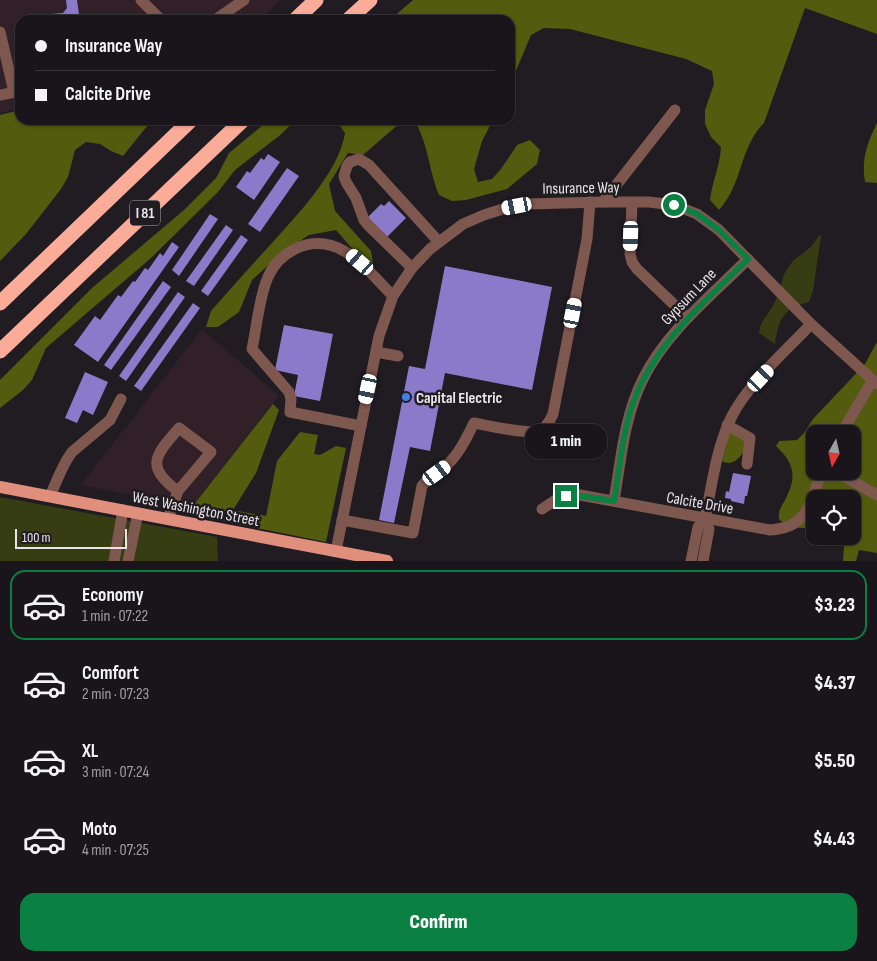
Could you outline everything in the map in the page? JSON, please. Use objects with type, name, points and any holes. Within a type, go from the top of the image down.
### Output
[{"type":"highway","points":[[300,15],[316,0]]},
{"type":"highway","points":[[354,15],[370,0]]},
{"type":"highway","name":"I 81","points":[[0,303],[186,125]]},
{"type":"highway","name":"I 81","points":[[0,351],[238,125]]},
{"type":"main road","name":"West Washington Street","points":[[0,486],[387,561]]},
{"type":"street","points":[[141,0],[156,15]]},
{"type":"street","points":[[222,15],[244,0]]},
{"type":"street","points":[[0,32],[15,84]]},
{"type":"street","points":[[0,96],[15,92]]},
{"type":"street","points":[[603,202],[675,110]]},
{"type":"street","points":[[412,268],[364,220],[360,206],[344,176],[350,162],[359,159],[369,165],[439,242]]},
{"type":"street","points":[[342,520],[413,533],[422,486],[426,480],[445,467],[459,452],[474,423],[534,432],[542,430],[548,424],[553,414],[587,240],[590,202]]},
{"type":"street","points":[[632,202],[630,254],[632,262],[688,318]]},
{"type":"street","name":"Insurance Way","points":[[336,551],[376,352],[384,318],[393,296],[412,268],[439,242],[464,224],[506,208],[548,203],[632,202],[674,205],[697,214],[719,230],[812,324],[875,382]]},
{"type":"street","points":[[361,426],[290,412],[291,399],[289,392],[252,348],[265,284],[274,266],[290,251],[302,246],[326,244],[337,246],[349,252],[393,296]]},
{"type":"street","name":"Gypsum Lane","points":[[614,501],[627,423],[642,380],[657,355],[688,318],[748,259]]},
{"type":"street","points":[[691,561],[698,527],[705,519],[717,456],[737,406],[748,391],[812,324]]},
{"type":"street","points":[[376,352],[398,356]]},
{"type":"street","points":[[848,425],[875,382]]},
{"type":"street","points":[[50,496],[72,452],[110,420],[121,399]]},
{"type":"street","points":[[728,425],[750,438],[747,464]]},
{"type":"street","points":[[168,519],[178,491],[211,452],[179,428],[158,453],[156,460],[161,476],[178,491]]},
{"type":"street","name":"Calcite Drive","points":[[542,509],[560,497],[572,495],[770,530],[788,528],[806,514],[819,480]]},
{"type":"street","points":[[850,480],[877,495]]},
{"type":"street","points":[[114,561],[123,510]]},
{"type":"street","points":[[128,561],[138,513]]},
{"type":"street","points":[[703,561],[709,529],[705,519]]},
{"type":"shaded area","points":[[0,0],[281,0],[264,15],[15,15],[15,109],[0,113]]},
{"type":"shaded area","points":[[202,329],[279,396],[192,507],[81,485]]},
{"type":"green space","points":[[413,0],[877,0],[877,34],[805,8],[764,123],[750,143],[733,189],[719,210],[710,200],[721,147],[711,137],[705,124],[705,110],[714,84],[712,71],[686,59],[570,29],[544,28],[531,35],[515,73],[515,15],[396,15]]},
{"type":"green space","points":[[15,111],[15,125],[148,125],[123,156],[100,144],[86,142],[75,150],[68,177],[61,189],[26,234],[0,261],[0,115]]},
{"type":"green space","points":[[877,123],[877,183],[865,182],[864,166],[866,152]]},
{"type":"green space","points":[[263,125],[291,125],[235,170],[218,192],[151,258],[46,348],[32,380],[23,390],[0,408],[0,380],[92,288],[184,210],[216,178],[229,153]]},
{"type":"green space","points":[[339,125],[398,125],[363,155],[348,153],[329,184],[335,211],[371,251],[373,263],[362,260],[336,230],[309,235],[283,252],[252,280],[239,312],[218,327],[206,327],[211,311],[316,192],[335,163],[345,133]]},
{"type":"green space","points":[[417,125],[490,125],[482,141],[474,169],[478,182],[492,179],[517,145],[530,140],[540,150],[537,164],[507,189],[466,200],[452,201],[439,195]]},
{"type":"green space","points":[[819,235],[821,236],[813,291],[809,302],[788,311],[780,321],[775,344],[759,333],[761,324],[775,302],[789,266],[811,246]]},
{"type":"green space","points":[[877,342],[877,553],[859,550],[856,561],[843,561],[843,545],[861,545],[861,490],[806,490],[806,528],[787,525],[779,519],[780,509],[789,492],[792,471],[787,459],[776,446],[779,441],[797,440],[806,430],[806,480],[861,480],[861,425],[809,425],[865,364]]},
{"type":"green space","points":[[273,404],[279,410],[256,473],[233,510],[266,516],[277,461],[300,432],[318,435],[314,454],[320,455],[336,446],[346,448],[326,542],[217,520],[216,512],[192,507]]},
{"type":"green space","points":[[732,425],[751,439],[740,457],[727,463],[722,461]]},
{"type":"green space","points":[[0,497],[217,537],[218,561],[0,561]]},
{"type":"building","points":[[66,0],[77,0],[79,14],[51,15],[63,13],[67,8]]},
{"type":"building","points":[[268,154],[280,162],[254,200],[236,187],[247,171],[250,173],[261,158],[264,160]]},
{"type":"building","points":[[287,168],[299,176],[260,232],[248,224]]},
{"type":"building","points":[[389,201],[406,218],[386,238],[366,219],[381,204],[384,206]]},
{"type":"building","points":[[210,214],[218,219],[179,276],[172,270]]},
{"type":"building","points":[[226,225],[233,230],[194,286],[186,281]]},
{"type":"building","points":[[241,235],[248,240],[208,296],[201,291]]},
{"type":"building","points":[[172,242],[179,247],[98,362],[74,345],[95,316],[100,320],[118,295],[121,297],[145,268],[148,270],[160,253],[163,256]]},
{"type":"building","points":[[445,266],[552,287],[532,390],[445,373],[430,451],[410,447],[394,523],[379,520],[409,366],[425,369]]},
{"type":"building","points":[[163,281],[171,287],[111,370],[104,365]]},
{"type":"building","points":[[178,292],[185,297],[126,381],[119,376]]},
{"type":"building","points":[[193,303],[200,308],[141,391],[134,386]]},
{"type":"building","points":[[284,325],[333,334],[320,401],[294,396],[298,375],[275,370]]},
{"type":"building","points":[[85,372],[108,382],[93,415],[83,410],[77,423],[65,418]]},
{"type":"building","points":[[733,473],[751,476],[744,504],[725,498],[726,491],[729,492]]},
{"type":"place","name":"Capital Electric","points":[[406,397]]},
{"type":"route","points":[[566,496],[572,495],[614,501],[627,423],[642,380],[665,344],[688,318],[748,259],[719,230],[697,214],[674,205]]}]
